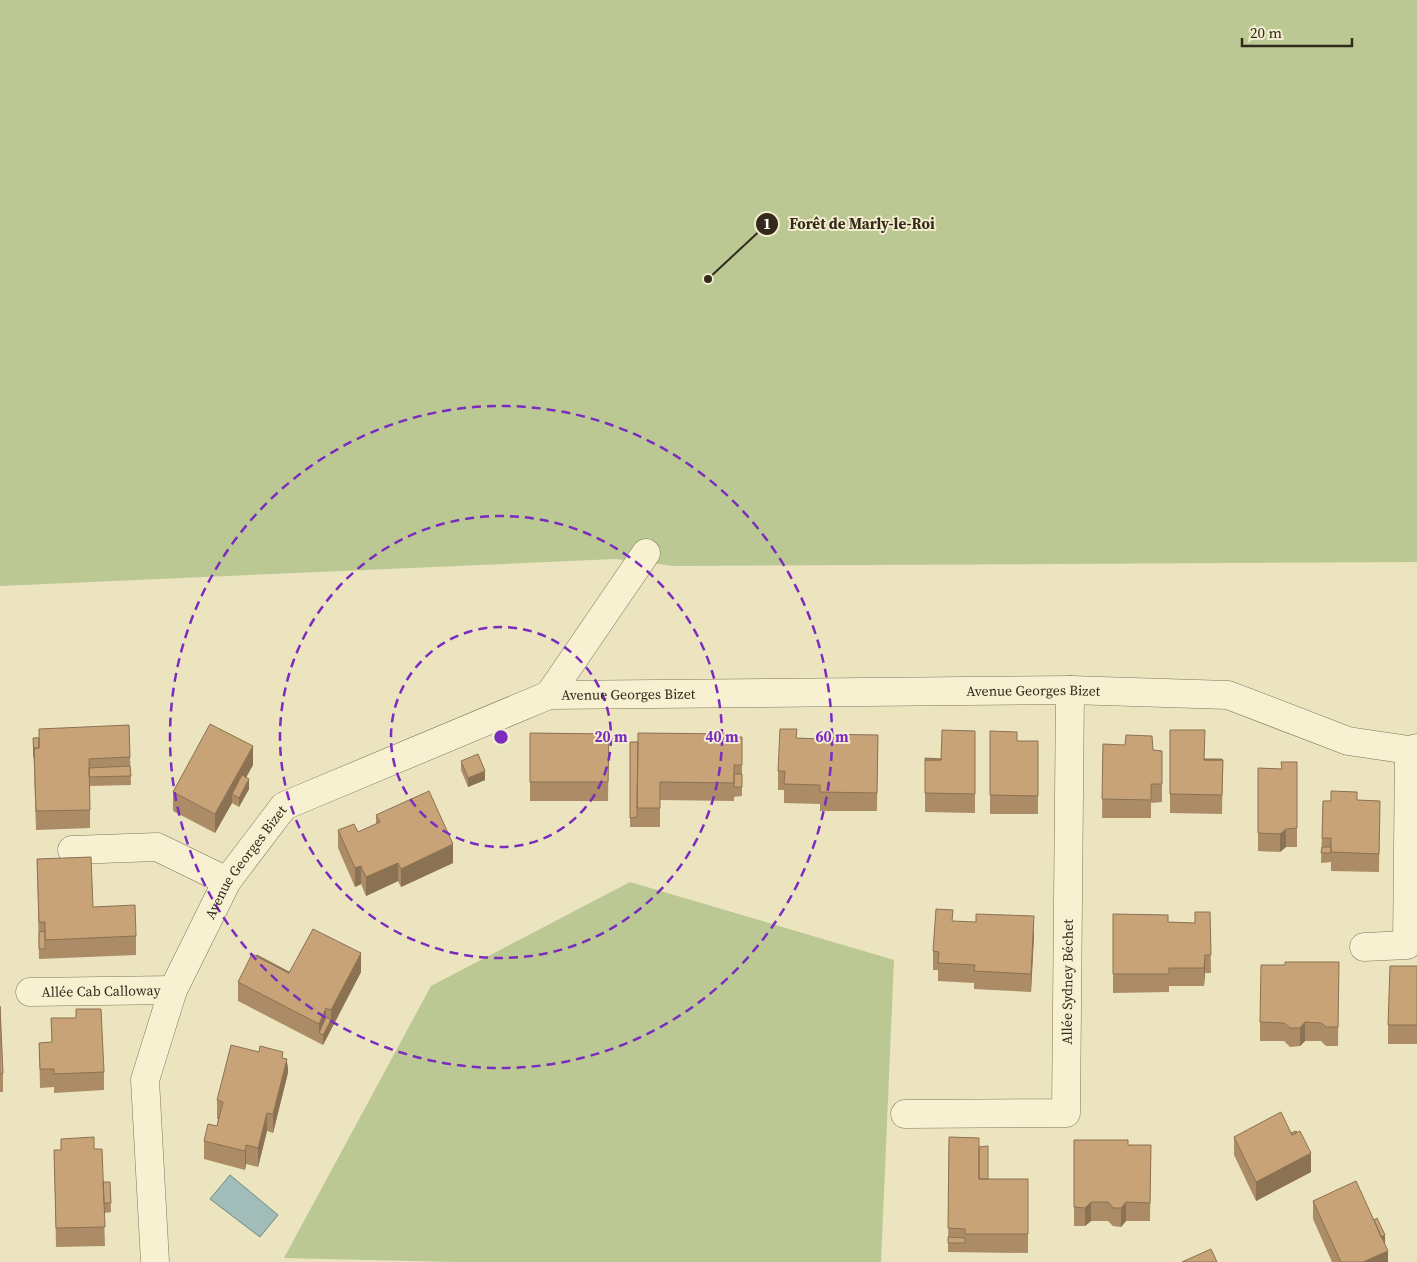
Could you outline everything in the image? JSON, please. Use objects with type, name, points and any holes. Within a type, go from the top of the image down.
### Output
[{"type":"street","points":[[549,695],[646,554]]},
{"type":"street","name":"Avenue Georges Bizet","points":[[155,1262],[145,1080],[172,990],[228,881],[284,806],[549,695],[1070,690],[1228,694],[1348,741],[1413,749]]},
{"type":"street","name":"Allée Sydney Béchet","points":[[905,1114],[1066,1113],[1070,690]]},
{"type":"street","points":[[1364,947],[1407,945],[1413,749]]},
{"type":"street","points":[[72,850],[157,847],[228,881]]},
{"type":"street","name":"Allée Cab Calloway","points":[[30,992],[172,990]]},
{"type":"green space","points":[[0,0],[1417,0],[1417,562],[674,566],[616,559],[0,586]]},
{"type":"green space","points":[[630,882],[894,960],[881,1262],[454,1262],[284,1258],[431,986]]},
{"type":"water","points":[[230,1175],[278,1215],[260,1237],[210,1199]]},
{"type":"building","points":[[210,724],[253,746],[215,814],[173,792]]},
{"type":"building","points":[[129,725],[130,757],[89,759],[90,810],[36,811],[34,748],[39,748],[39,729]]},
{"type":"building","points":[[780,729],[797,729],[796,738],[821,739],[821,734],[878,735],[877,793],[820,792],[820,785],[784,784],[785,771],[778,771]]},
{"type":"building","points":[[942,730],[975,731],[975,794],[925,793],[925,760],[941,760]]},
{"type":"building","points":[[1170,730],[1205,730],[1204,760],[1223,760],[1222,795],[1170,794]]},
{"type":"building","points":[[990,731],[1017,732],[1017,741],[1038,741],[1038,796],[990,795]]},
{"type":"building","points":[[530,733],[609,734],[608,782],[530,782]]},
{"type":"building","points":[[638,733],[734,734],[734,737],[742,737],[742,765],[734,765],[734,783],[660,782],[660,808],[637,808]]},
{"type":"building","points":[[1126,735],[1152,736],[1153,750],[1162,751],[1162,784],[1151,784],[1151,800],[1102,799],[1103,744],[1125,745]]},
{"type":"building","points":[[33,738],[39,738],[39,748],[34,748],[34,757]]},
{"type":"building","points":[[630,742],[638,742],[637,817],[630,818]]},
{"type":"building","points":[[478,754],[485,771],[468,778],[461,761]]},
{"type":"building","points":[[925,758],[942,759],[925,760]]},
{"type":"building","points":[[1222,759],[1222,760],[1204,760]]},
{"type":"building","points":[[1281,762],[1297,762],[1297,828],[1286,829],[1280,834],[1258,833],[1258,768],[1282,769]]},
{"type":"building","points":[[130,766],[131,776],[89,777],[89,768]]},
{"type":"building","points":[[734,774],[742,774],[742,787],[734,787]]},
{"type":"building","points":[[242,775],[249,779],[239,798],[232,794]]},
{"type":"building","points":[[429,791],[453,844],[401,869],[398,863],[366,877],[361,866],[355,868],[338,830],[354,824],[358,832],[380,822],[376,815]]},
{"type":"building","points":[[1331,791],[1357,792],[1357,800],[1380,801],[1379,854],[1331,852],[1331,838],[1322,838],[1323,801],[1331,801]]},
{"type":"building","points":[[1322,847],[1331,847],[1331,853],[1321,853]]},
{"type":"building","points":[[91,857],[93,907],[135,905],[136,936],[45,940],[45,922],[39,922],[37,859]]},
{"type":"building","points":[[936,909],[953,910],[952,921],[976,922],[976,914],[1034,916],[1031,974],[974,971],[975,965],[938,963],[939,952],[933,951]]},
{"type":"building","points":[[1195,912],[1210,912],[1211,955],[1205,955],[1204,968],[1169,968],[1169,974],[1113,974],[1113,914],[1168,915],[1168,922],[1195,923]]},
{"type":"building","points":[[313,929],[361,953],[331,1010],[326,1008],[319,1024],[238,982],[252,954],[289,973]]},
{"type":"building","points":[[45,931],[45,949],[39,949],[39,932]]},
{"type":"building","points":[[256,956],[289,972],[289,973]]},
{"type":"building","points":[[1285,962],[1339,962],[1338,1027],[1326,1027],[1321,1023],[1305,1022],[1300,1028],[1290,1028],[1284,1023],[1260,1022],[1261,965],[1285,965]]},
{"type":"building","points":[[1390,966],[1417,966],[1417,1025],[1388,1025]]},
{"type":"building","points":[[0,1006],[3,1073],[0,1074]]},
{"type":"building","points":[[76,1009],[101,1009],[104,1072],[54,1074],[54,1069],[40,1069],[39,1043],[52,1042],[51,1018],[76,1018]]},
{"type":"building","points":[[326,1017],[331,1020],[323,1035],[319,1033]]},
{"type":"building","points":[[231,1045],[259,1052],[260,1046],[283,1052],[282,1058],[287,1059],[273,1114],[267,1113],[258,1148],[246,1145],[245,1151],[204,1141],[208,1124],[217,1126],[223,1102],[217,1100]]},
{"type":"building","points":[[1281,1112],[1292,1135],[1300,1131],[1311,1153],[1256,1182],[1234,1137]]},
{"type":"building","points":[[94,1137],[94,1149],[102,1149],[105,1227],[56,1228],[54,1150],[61,1150],[61,1139]]},
{"type":"building","points":[[949,1137],[979,1138],[979,1179],[1028,1179],[1028,1234],[965,1234],[965,1229],[948,1228]]},
{"type":"building","points":[[1074,1140],[1128,1140],[1128,1145],[1151,1145],[1150,1203],[1126,1202],[1121,1208],[1113,1208],[1108,1202],[1091,1202],[1085,1208],[1074,1207]]},
{"type":"building","points":[[988,1146],[988,1179],[979,1179],[979,1147]]},
{"type":"building","points":[[1356,1181],[1388,1251],[1363,1262],[1341,1262],[1313,1201]]},
{"type":"building","points":[[103,1182],[110,1182],[111,1203],[104,1203]]},
{"type":"building","points":[[1377,1218],[1385,1235],[1381,1237],[1374,1220]]},
{"type":"building","points":[[948,1237],[965,1238],[965,1243],[948,1243]]},
{"type":"building","points":[[1211,1249],[1217,1262],[1182,1262]]},
{"type":"place","name":"Forêt de Marly-le-Roi","points":[[708,279]]}]
